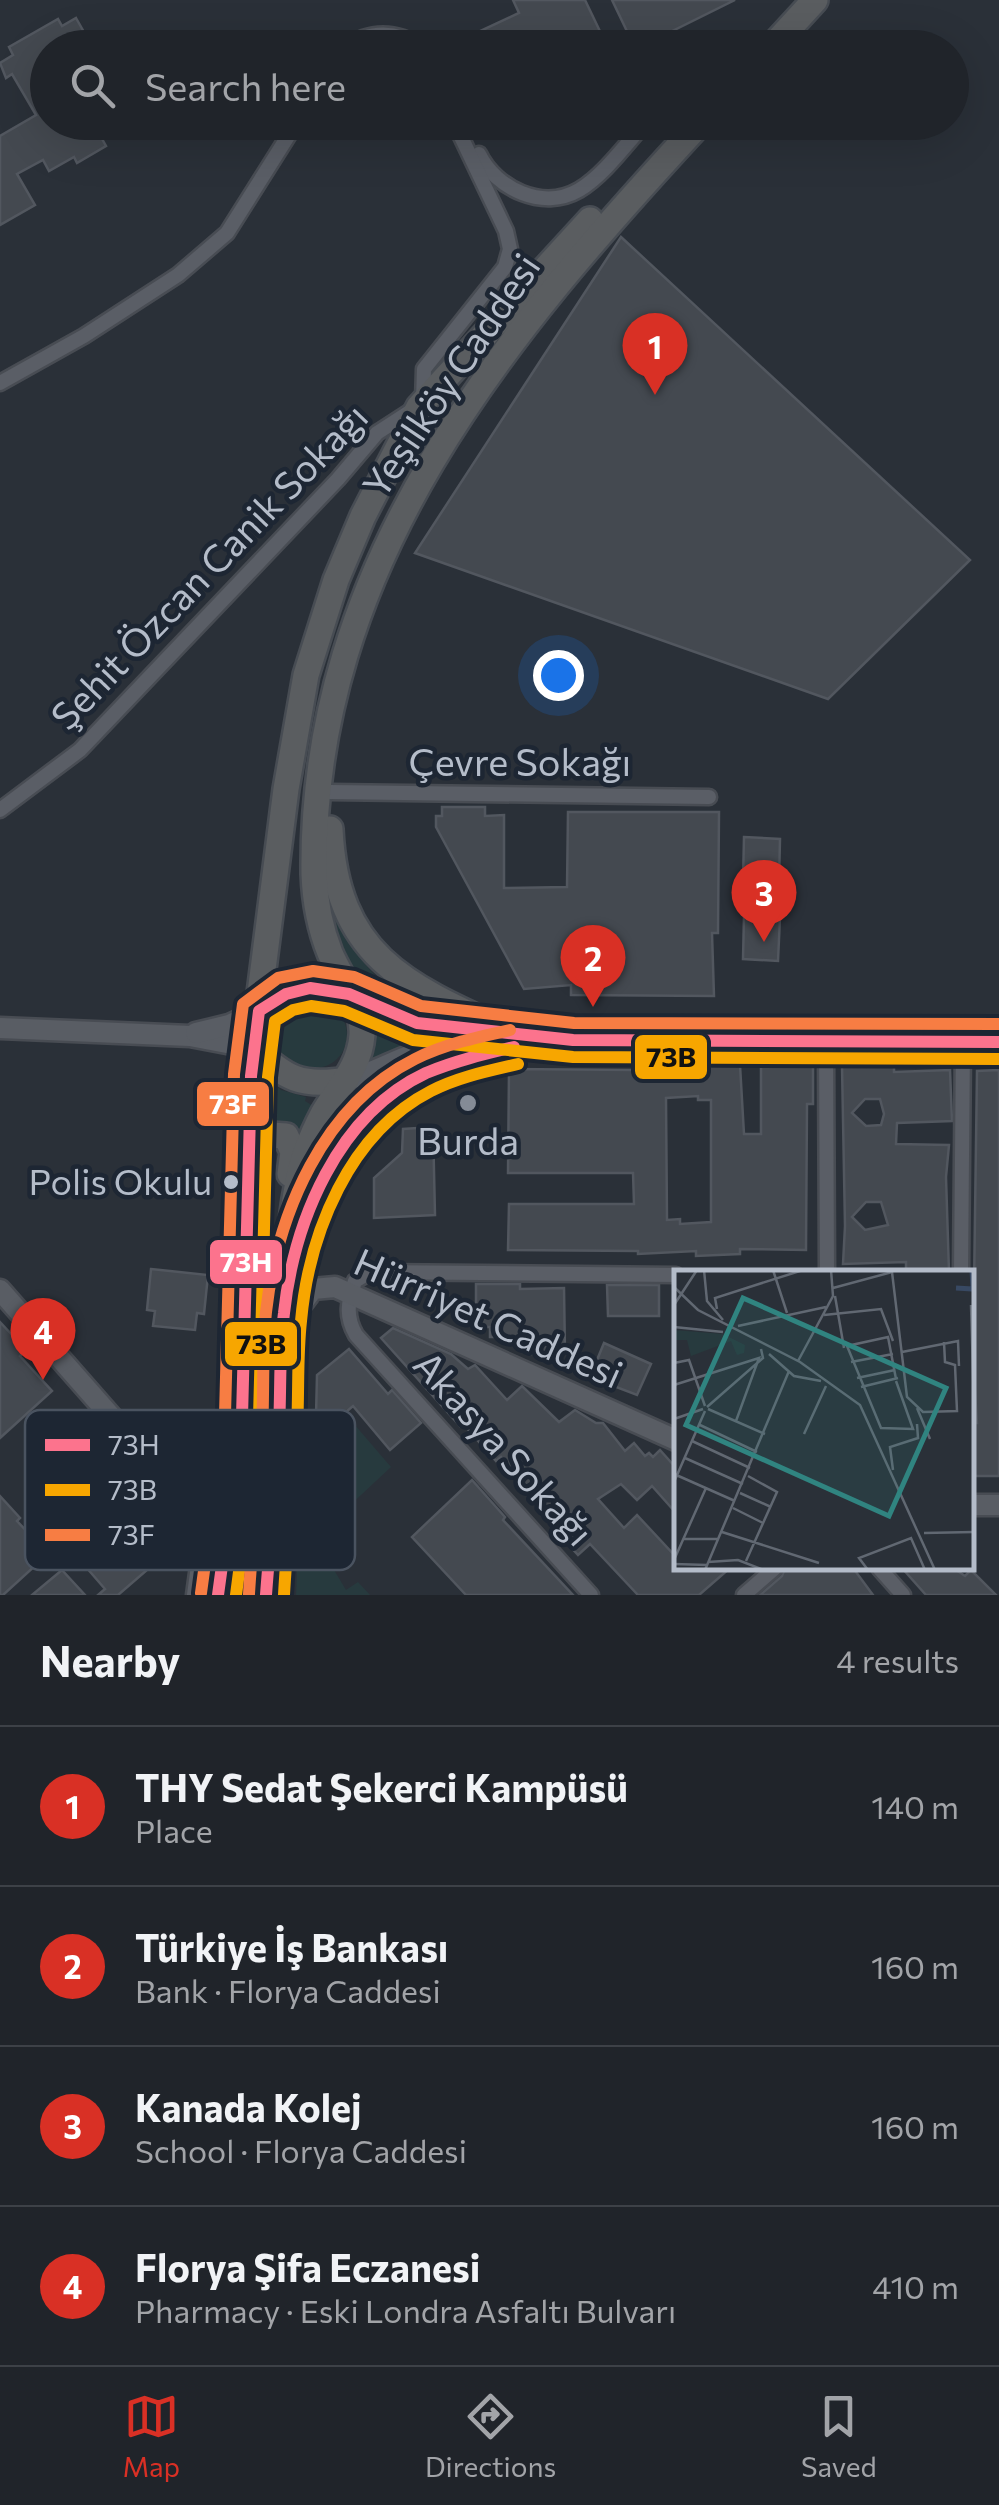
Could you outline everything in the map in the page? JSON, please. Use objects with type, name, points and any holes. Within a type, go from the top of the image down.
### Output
[{"type":"highway","points":[[766,30],[794,0]]},
{"type":"highway","points":[[788,30],[815,0]]},
{"type":"highway","name":"Yeşilköy Caddesi","points":[[243,1410],[253,1048],[286,789],[306,675],[324,612],[363,516],[421,404],[663,140]]},
{"type":"highway","name":"Yeşilköy Caddesi","points":[[281,1410],[298,1180],[322,1116],[355,1064],[362,1031],[358,1010],[329,952],[316,898],[316,848],[326,738],[354,626],[380,555],[424,472],[552,289],[685,140]]},
{"type":"highway","points":[[326,738],[331,852],[336,877],[366,945],[399,978],[508,1039]]},
{"type":"highway","points":[[259,1011],[298,990],[350,994]]},
{"type":"highway","points":[[288,1285],[323,1179],[362,1119],[383,1100],[425,1074],[508,1039]]},
{"type":"highway","points":[[253,1048],[272,1066],[296,1080],[314,1084],[346,1080]]},
{"type":"highway","points":[[250,1148],[271,1135],[280,1134],[291,1142],[289,1178],[294,1208]]},
{"type":"highway","points":[[237,1410],[244,1391]]},
{"type":"highway","points":[[218,1595],[221,1570]]},
{"type":"highway","points":[[236,1595],[237,1570]]},
{"type":"highway","points":[[266,1595],[268,1570]]},
{"type":"highway","points":[[279,1570],[279,1595]]},
{"type":"main road","points":[[350,994],[417,1023],[508,1039]]},
{"type":"main road","points":[[190,1036],[230,1025],[259,1011]]},
{"type":"main road","points":[[0,1028],[190,1036],[253,1048]]},
{"type":"main road","points":[[346,1080],[433,1048],[508,1039],[999,1042]]},
{"type":"main road","name":"Hürriyet Caddesi","points":[[285,1326],[313,1290],[327,1286],[351,1293],[674,1439]]},
{"type":"main road","points":[[0,1290],[105,1410]]},
{"type":"street","points":[[0,382],[84,336],[178,275],[227,233],[286,140]]},
{"type":"street","points":[[421,404],[424,369],[499,274],[510,249],[506,231],[463,140]]},
{"type":"street","points":[[472,140],[484,165],[500,182],[518,192],[558,197],[587,184],[629,140]]},
{"type":"street","name":"Şehit Özcan Canik Sokağı","points":[[0,810],[80,750],[377,433],[421,404]]},
{"type":"street","name":"Çevre Sokağı","points":[[330,792],[708,797]]},
{"type":"street","points":[[826,1042],[827,1270]]},
{"type":"street","points":[[960,1270],[963,1042]]},
{"type":"street","points":[[351,1293],[355,1281],[370,1272],[674,1275]]},
{"type":"street","name":"Akasya Sokağı","points":[[351,1293],[347,1308],[356,1336],[591,1595]]},
{"type":"street","points":[[194,1595],[197,1570]]},
{"type":"street","points":[[744,1595],[773,1570]]},
{"type":"street","points":[[880,1570],[904,1595]]},
{"type":"green space","points":[[327,882],[349,939],[387,987],[378,999],[356,973],[341,945],[331,915]]},
{"type":"green space","points":[[325,1001],[343,1019],[346,1042],[335,1061],[314,1068],[313,1073],[286,1058],[275,1035],[283,1013],[288,1016],[306,1004]]},
{"type":"green space","points":[[380,1017],[419,1031],[460,1036],[409,1043],[371,1062],[374,1024]]},
{"type":"green space","points":[[265,1076],[281,1090],[306,1097],[305,1101],[313,1106],[298,1136],[286,1124],[266,1124]]},
{"type":"green space","points":[[355,1425],[391,1467],[355,1501]]},
{"type":"green space","points":[[297,1570],[334,1570],[346,1590],[358,1582],[370,1595],[296,1595]]},
{"type":"building","points":[[513,0],[585,0],[599,30],[483,30],[519,13]]},
{"type":"building","points":[[612,0],[735,0],[674,30],[626,30]]},
{"type":"building","points":[[76,18],[83,30],[39,30],[58,19],[62,26]]},
{"type":"building","points":[[30,35],[30,105],[12,74],[6,78],[0,63],[13,55],[9,47]]},
{"type":"building","points":[[30,118],[30,140],[103,140],[106,146],[77,163],[74,157],[49,171],[43,160],[17,174],[35,205],[0,225],[0,136]]},
{"type":"building","points":[[621,237],[970,560],[828,699],[415,553]]},
{"type":"building","points":[[442,807],[485,807],[485,816],[504,815],[504,888],[567,887],[568,812],[719,812],[718,933],[712,933],[714,996],[571,995],[571,985],[524,989],[436,827],[436,816],[442,816]]},
{"type":"building","points":[[744,837],[780,839],[779,882],[743,881]]},
{"type":"building","points":[[744,916],[780,917],[778,961],[743,959]]},
{"type":"building","points":[[894,1063],[894,1072],[950,1070],[952,1121],[897,1123],[896,1144],[949,1145],[949,1270],[906,1270],[906,1262],[843,1264],[842,1066]],"holes":[[[865,1099],[880,1099],[884,1114],[881,1125],[866,1126],[852,1113]],[[866,1202],[881,1202],[888,1225],[865,1230],[852,1217]]]},
{"type":"building","points":[[740,1065],[744,1134],[761,1134],[761,1066],[813,1065],[813,1104],[807,1104],[806,1250],[740,1249],[740,1254],[696,1256],[696,1251],[638,1254],[508,1250],[509,1204],[634,1204],[633,1173],[508,1173],[509,1069],[634,1070],[634,1066]],"holes":[[[698,1096],[698,1100],[711,1100],[711,1222],[680,1224],[680,1219],[667,1220],[666,1098]]]},
{"type":"building","points":[[999,1070],[999,1476],[974,1476],[977,1071]]},
{"type":"building","points":[[433,1127],[435,1215],[374,1218],[374,1178],[402,1153],[403,1129]]},
{"type":"building","points":[[151,1269],[208,1275],[204,1314],[197,1313],[195,1330],[153,1326],[155,1311],[147,1310]]},
{"type":"building","points":[[476,1284],[564,1288],[565,1353],[531,1354],[531,1337],[490,1337],[490,1327],[476,1327]]},
{"type":"building","points":[[607,1285],[659,1285],[659,1316],[608,1316]]},
{"type":"building","points":[[0,1322],[26,1350],[20,1356],[52,1391],[31,1410],[25,1410],[25,1415],[0,1438]]},
{"type":"building","points":[[393,1328],[451,1354],[468,1369],[475,1365],[507,1400],[522,1386],[559,1422],[575,1410],[603,1423],[625,1451],[634,1443],[645,1456],[649,1453],[653,1457],[660,1450],[674,1466],[674,1511],[652,1486],[637,1500],[621,1484],[598,1499],[624,1528],[637,1515],[674,1555],[674,1570],[728,1570],[699,1595],[638,1595],[590,1544],[578,1555],[547,1521],[550,1518],[501,1457],[496,1461],[463,1424],[460,1426],[381,1338]]},
{"type":"building","points":[[604,1343],[651,1364],[637,1395],[590,1377]]},
{"type":"building","points":[[349,1349],[388,1394],[392,1390],[421,1423],[390,1450],[353,1406],[348,1410],[316,1410],[317,1375]]},
{"type":"building","points":[[472,1480],[505,1517],[503,1520],[573,1595],[466,1595],[412,1537]]},
{"type":"building","points":[[0,1496],[25,1530],[25,1570],[30,1570],[0,1595]]},
{"type":"building","points":[[62,1570],[85,1595],[32,1595]]},
{"type":"building","points":[[89,1570],[147,1570],[118,1595],[98,1595],[105,1589]]},
{"type":"building","points":[[784,1570],[854,1570],[873,1595],[760,1595]]},
{"type":"building","points":[[904,1570],[956,1570],[965,1576],[971,1570],[996,1595],[926,1595]]},
{"type":"transit line","name":"73F","points":[[225,1410],[234,1074],[243,1004],[278,978],[313,971],[354,977],[421,1006],[574,1023],[999,1024]]},
{"type":"transit line","name":"73H","points":[[242,1410],[251,1076],[259,1011],[286,994],[310,988],[349,994],[417,1023],[573,1040],[999,1042]]},
{"type":"transit line","name":"73B","points":[[259,1410],[268,1077],[275,1021],[293,1010],[311,1006],[344,1011],[413,1040],[573,1057],[999,1059]]},
{"type":"transit line","name":"73F","points":[[263,1410],[266,1312],[281,1238],[310,1166],[330,1133],[354,1104],[415,1059],[510,1030]]},
{"type":"transit line","name":"73H","points":[[279,1410],[289,1278],[310,1207],[345,1143],[395,1091],[426,1073],[514,1047]]},
{"type":"transit line","name":"73B","points":[[297,1410],[301,1321],[313,1254],[338,1189],[356,1159],[402,1109],[431,1091],[518,1064]]},
{"type":"transit line","name":"73F","points":[[201,1593],[204,1570]]},
{"type":"transit line","name":"73H","points":[[218,1595],[221,1570]]},
{"type":"transit line","name":"73B","points":[[236,1595],[239,1570]]},
{"type":"transit line","name":"73F","points":[[249,1594],[251,1570]]},
{"type":"transit line","name":"73H","points":[[266,1595],[268,1570]]},
{"type":"transit line","name":"73B","points":[[284,1595],[286,1570]]},
{"type":"place","name":"THY Sedat Şekerci Kampüsü","points":[[655,395]]},
{"type":"place","name":"Kanada Kolej","points":[[764,942]]},
{"type":"place","name":"Türkiye İş Bankası","points":[[593,1007]]},
{"type":"place","name":"Burda","points":[[468,1103]]},
{"type":"place","name":"Polis Okulu","points":[[231,1182]]},
{"type":"place","name":"Florya Şifa Eczanesi","points":[[43,1380]]}]
